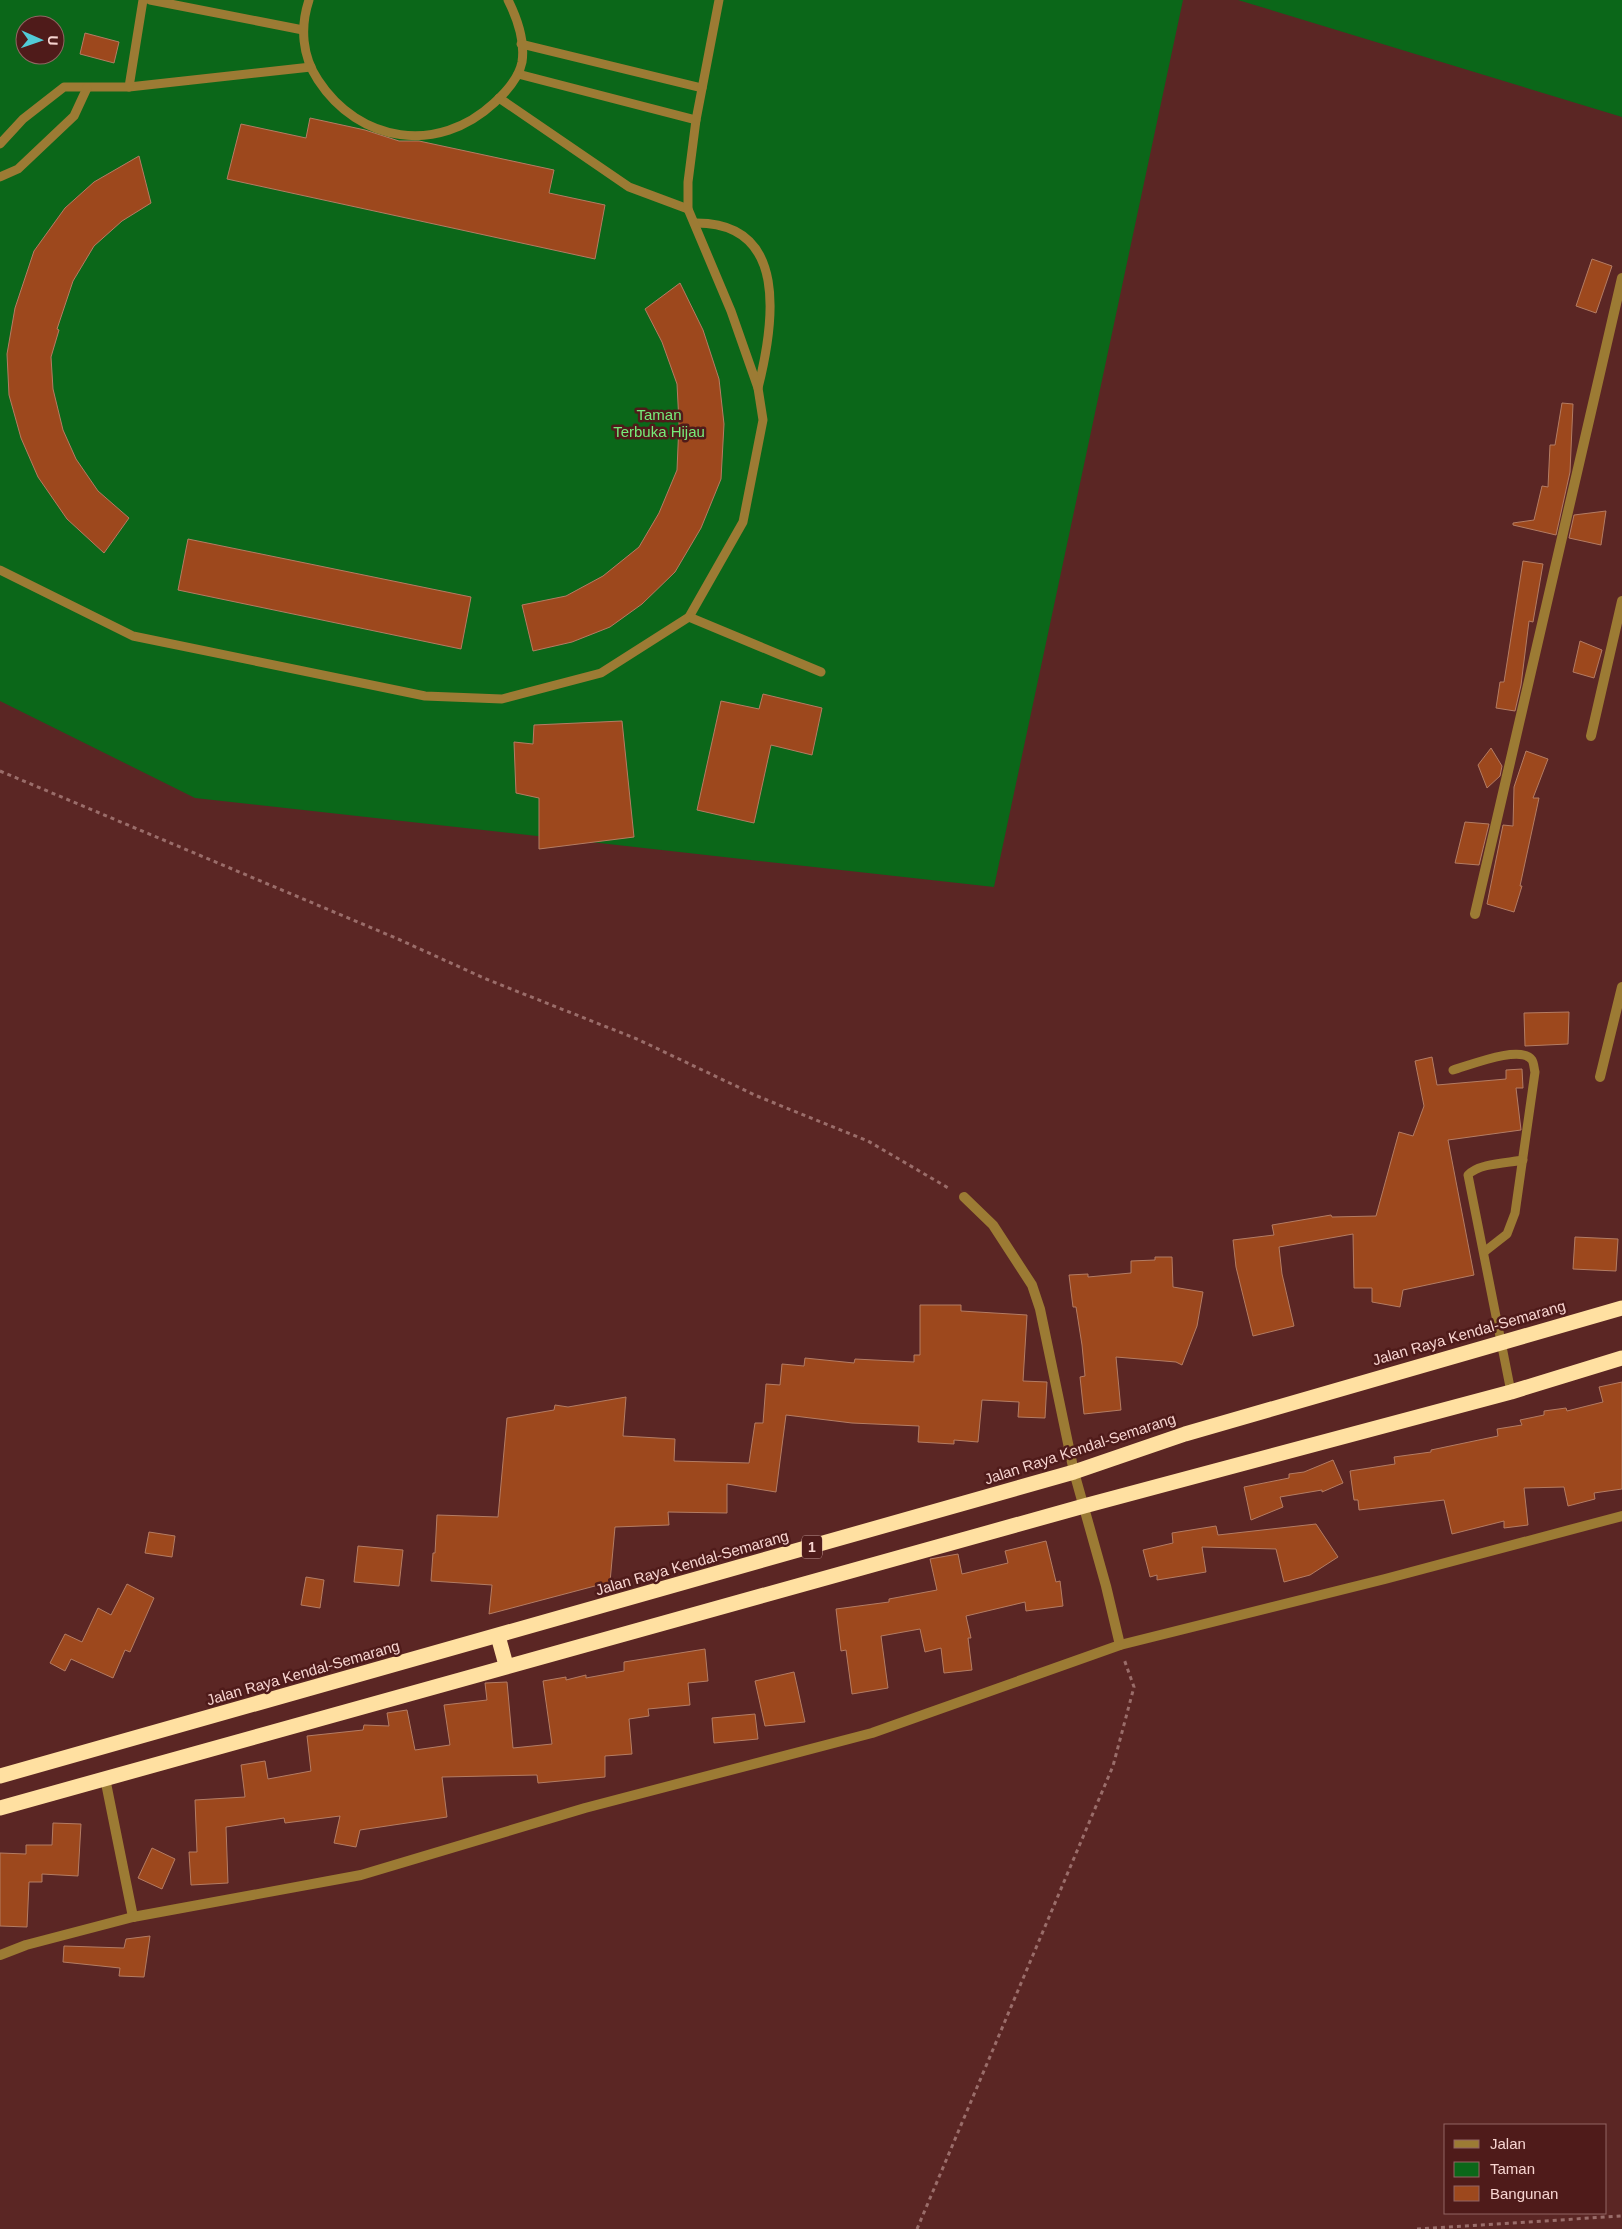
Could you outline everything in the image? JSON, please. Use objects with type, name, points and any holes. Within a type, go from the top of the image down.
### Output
[{"type":"highway","name":"Jalan Raya Kendal-Semarang","points":[[0,1776],[1074,1472],[1185,1434],[1622,1308]]},
{"type":"highway","name":"1","points":[[0,1808],[506,1665],[1084,1506],[1511,1392],[1622,1358]]},
{"type":"highway","points":[[498,1636],[506,1665]]},
{"type":"street","points":[[1475,914],[1622,278]]},
{"type":"street","points":[[1591,736],[1622,602]]},
{"type":"street","points":[[1600,1077],[1622,987]]},
{"type":"street","points":[[964,1197],[993,1225],[1032,1285],[1040,1309],[1074,1472],[1120,1645]]},
{"type":"street","points":[[0,1955],[26,1945],[133,1917],[361,1875],[585,1808],[872,1733],[1120,1645],[1384,1579],[1622,1516]]},
{"type":"street","points":[[104,1778],[133,1917]]},
{"type":"lane","points":[[128,87],[143,0]]},
{"type":"lane","points":[[150,0],[303,30]]},
{"type":"lane","points":[[308,0],[303,30],[311,67],[326,92],[339,107],[372,128],[392,134],[431,135],[468,123],[499,98],[518,74],[521,64],[521,44],[517,19],[508,0]]},
{"type":"lane","points":[[0,570],[133,636],[425,696],[502,699],[601,673],[689,617],[743,522],[763,420],[758,388],[731,311],[688,209],[688,182],[696,120],[719,0]]},
{"type":"lane","points":[[521,44],[702,88]]},
{"type":"lane","points":[[0,144],[22,119],[64,87],[128,87],[311,67]]},
{"type":"lane","points":[[518,74],[696,120]]},
{"type":"lane","points":[[0,177],[18,169],[74,116],[87,88]]},
{"type":"lane","points":[[499,98],[629,187],[688,209]]},
{"type":"lane","points":[[695,223],[711,223],[735,229],[750,242],[763,259],[768,280],[770,320],[766,358],[758,388]]},
{"type":"lane","points":[[689,617],[821,672]]},
{"type":"lane","points":[[1453,1070],[1512,1053],[1524,1055],[1532,1060],[1535,1072],[1534,1094],[1515,1213],[1507,1234],[1484,1252]]},
{"type":"lane","points":[[1511,1392],[1468,1175],[1472,1171],[1483,1168],[1524,1160]]},
{"type":"path","points":[[0,771],[398,939],[486,979],[637,1039],[757,1096],[868,1141],[964,1197]]},
{"type":"path","points":[[917,2229],[1113,1766],[1134,1687],[1120,1645]]},
{"type":"path","points":[[1416,2229],[1622,2216]]},
{"type":"green space","name":"Taman Terbuka Hijau","points":[[0,0],[1183,0],[994,887],[195,798],[0,701]]},
{"type":"green space","points":[[1238,0],[1622,0],[1622,117]]},
{"type":"building","points":[[85,33],[119,42],[114,63],[80,54]]},
{"type":"building","points":[[310,118],[365,130],[399,141],[419,141],[554,170],[549,193],[605,205],[595,259],[227,179],[241,124],[306,138]]},
{"type":"building","points":[[139,156],[151,203],[122,221],[94,246],[73,281],[57,329],[59,330],[51,357],[53,389],[63,430],[76,459],[98,491],[129,518],[104,553],[67,519],[38,477],[21,438],[9,395],[7,354],[15,308],[34,251],[65,208],[94,182]]},
{"type":"building","points":[[1592,259],[1612,266],[1596,313],[1576,306]]},
{"type":"building","points":[[680,283],[703,330],[719,379],[724,424],[721,479],[701,528],[675,572],[642,604],[610,627],[572,642],[533,651],[522,605],[566,596],[603,576],[639,547],[659,513],[677,470],[679,423],[677,384],[662,342],[645,309]]},
{"type":"building","points":[[1562,403],[1573,404],[1570,472],[1556,535],[1513,525],[1513,523],[1534,520],[1542,486],[1548,487],[1550,445],[1555,445]]},
{"type":"building","points":[[1606,511],[1601,545],[1569,538],[1574,515]]},
{"type":"building","points":[[188,539],[471,597],[461,649],[178,590]]},
{"type":"building","points":[[1523,561],[1543,564],[1533,622],[1529,621],[1521,685],[1515,711],[1496,708],[1500,682],[1504,682]]},
{"type":"building","points":[[1580,641],[1602,650],[1594,678],[1573,672]]},
{"type":"building","points":[[763,694],[822,708],[812,755],[771,745],[754,823],[697,810],[721,701],[759,709]]},
{"type":"building","points":[[622,721],[634,837],[539,849],[539,798],[516,793],[514,742],[533,744],[534,725]]},
{"type":"building","points":[[1491,748],[1502,766],[1500,776],[1487,788],[1478,765]]},
{"type":"building","points":[[1526,751],[1548,759],[1533,798],[1539,798],[1520,886],[1522,886],[1514,912],[1487,904],[1503,825],[1513,826],[1514,787]]},
{"type":"building","points":[[1465,822],[1489,824],[1479,865],[1455,863]]},
{"type":"building","points":[[1569,1012],[1568,1044],[1525,1046],[1524,1013]]},
{"type":"building","points":[[1432,1057],[1437,1085],[1506,1079],[1506,1070],[1522,1069],[1523,1088],[1516,1088],[1521,1130],[1448,1140],[1474,1275],[1403,1290],[1400,1307],[1372,1302],[1372,1288],[1354,1288],[1353,1234],[1279,1247],[1282,1274],[1294,1326],[1253,1336],[1236,1267],[1233,1240],[1274,1235],[1272,1225],[1331,1215],[1332,1217],[1376,1216],[1399,1132],[1413,1136],[1424,1106],[1415,1061]]},
{"type":"building","points":[[1575,1237],[1618,1239],[1616,1271],[1573,1269]]},
{"type":"building","points":[[1155,1257],[1172,1257],[1173,1287],[1203,1292],[1197,1326],[1182,1365],[1176,1362],[1116,1357],[1121,1410],[1084,1414],[1080,1377],[1085,1376],[1082,1345],[1076,1307],[1073,1307],[1069,1275],[1088,1274],[1088,1277],[1131,1273],[1131,1261],[1155,1260]]},
{"type":"building","points":[[920,1305],[961,1305],[961,1311],[1027,1315],[1023,1381],[1047,1382],[1045,1418],[1018,1417],[1019,1402],[982,1400],[978,1442],[954,1440],[954,1444],[918,1442],[919,1426],[852,1423],[786,1415],[776,1492],[727,1484],[727,1513],[668,1512],[669,1525],[615,1527],[610,1582],[489,1614],[492,1585],[431,1581],[437,1515],[498,1517],[507,1418],[554,1410],[555,1405],[568,1407],[626,1397],[623,1436],[675,1439],[674,1461],[749,1463],[755,1423],[763,1423],[766,1384],[780,1385],[782,1364],[804,1366],[805,1358],[854,1363],[855,1359],[914,1362],[914,1355],[920,1355]]},
{"type":"building","points":[[1622,1382],[1622,1489],[1594,1493],[1595,1499],[1568,1506],[1564,1487],[1524,1488],[1528,1525],[1504,1528],[1504,1521],[1452,1534],[1444,1500],[1359,1510],[1358,1500],[1354,1500],[1350,1471],[1395,1464],[1394,1457],[1431,1452],[1431,1450],[1498,1436],[1497,1429],[1522,1425],[1520,1420],[1544,1415],[1544,1411],[1566,1408],[1567,1411],[1603,1402],[1599,1387]]},
{"type":"building","points":[[1333,1460],[1343,1483],[1322,1492],[1322,1490],[1280,1497],[1283,1507],[1251,1520],[1244,1487],[1289,1478],[1289,1474],[1304,1472]]},
{"type":"building","points":[[1316,1524],[1338,1557],[1310,1575],[1284,1582],[1276,1549],[1202,1547],[1206,1572],[1157,1580],[1157,1575],[1150,1577],[1143,1550],[1173,1543],[1172,1533],[1216,1526],[1218,1535]]},
{"type":"building","points":[[149,1532],[175,1536],[172,1557],[145,1553]]},
{"type":"building","points":[[1046,1541],[1056,1582],[1060,1581],[1063,1606],[1026,1611],[1025,1602],[966,1616],[971,1638],[968,1638],[972,1670],[944,1673],[941,1648],[925,1652],[920,1629],[881,1636],[888,1688],[852,1694],[846,1650],[841,1651],[836,1609],[889,1602],[889,1599],[937,1590],[930,1559],[958,1554],[962,1574],[1008,1563],[1005,1551]]},
{"type":"building","points":[[358,1546],[403,1550],[399,1586],[354,1582]]},
{"type":"building","points":[[306,1577],[324,1580],[320,1608],[301,1605]]},
{"type":"building","points":[[127,1584],[154,1598],[130,1652],[125,1650],[113,1678],[71,1659],[65,1671],[50,1663],[65,1634],[82,1642],[98,1608],[111,1615]]},
{"type":"building","points":[[705,1649],[708,1681],[688,1683],[690,1705],[648,1709],[649,1716],[629,1719],[632,1754],[605,1756],[605,1777],[538,1783],[537,1775],[442,1777],[447,1817],[360,1830],[356,1847],[334,1843],[340,1816],[285,1823],[284,1818],[226,1827],[228,1883],[191,1885],[189,1852],[197,1852],[195,1800],[245,1797],[241,1765],[265,1761],[268,1779],[311,1771],[307,1736],[363,1730],[364,1725],[389,1726],[387,1713],[407,1710],[415,1750],[450,1745],[444,1705],[487,1700],[485,1683],[507,1682],[513,1748],[552,1744],[543,1681],[566,1677],[566,1680],[586,1675],[586,1678],[624,1671],[624,1662]]},
{"type":"building","points":[[794,1672],[805,1722],[765,1726],[755,1681]]},
{"type":"building","points":[[755,1714],[758,1739],[714,1743],[712,1718]]},
{"type":"building","points":[[53,1823],[81,1824],[78,1876],[42,1874],[42,1882],[29,1882],[27,1927],[0,1926],[0,1853],[26,1854],[26,1845],[52,1845]]},
{"type":"building","points":[[152,1848],[175,1859],[162,1889],[138,1878]]},
{"type":"building","points":[[150,1936],[144,1977],[119,1976],[120,1968],[63,1962],[64,1946],[124,1948],[126,1939]]}]
